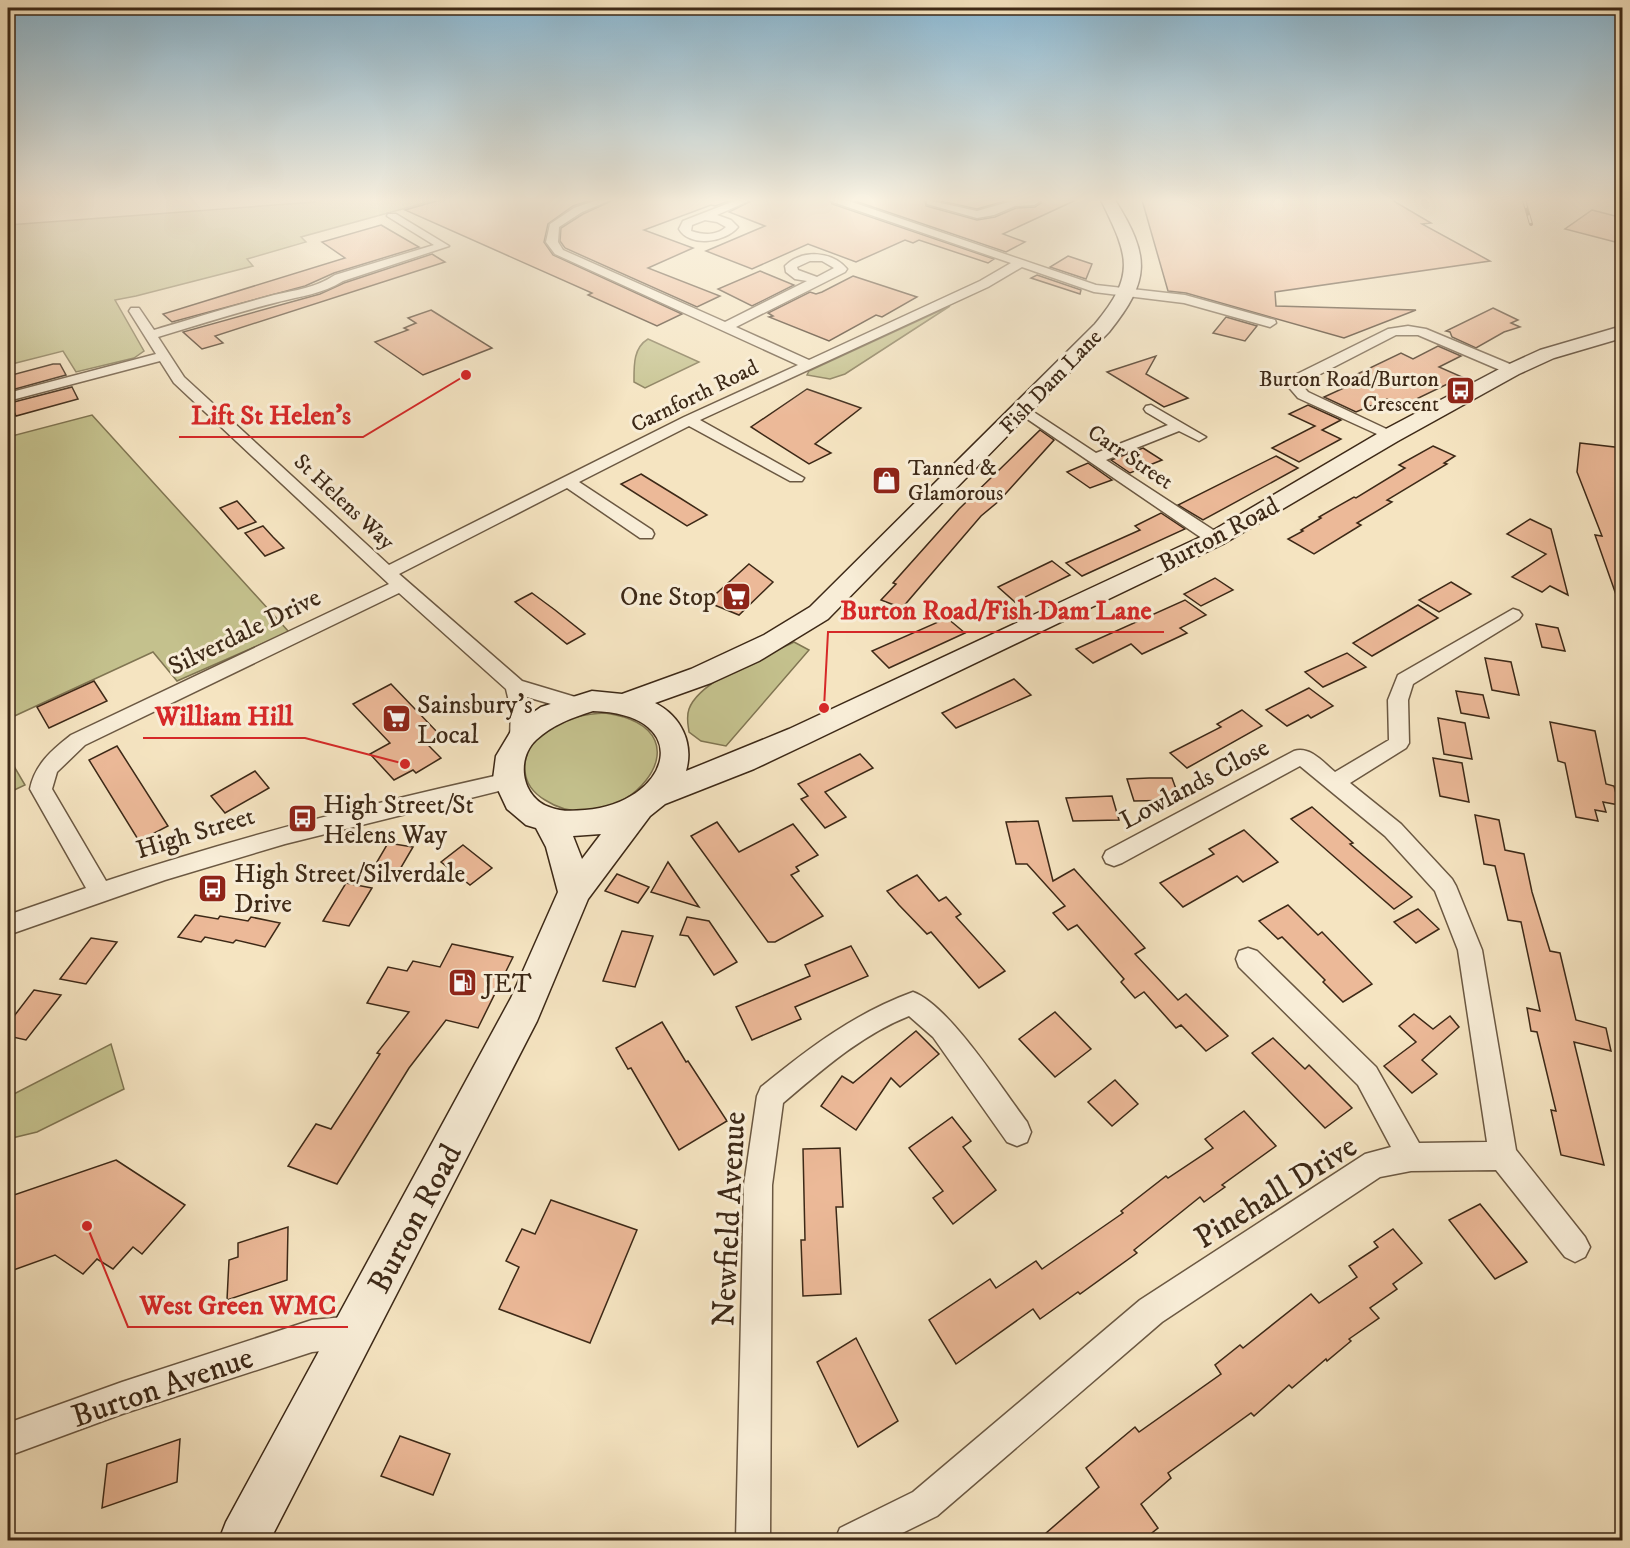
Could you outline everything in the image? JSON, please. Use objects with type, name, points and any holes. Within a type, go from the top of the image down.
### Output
[{"type":"street","points":[[150,335],[278,298],[302,294],[358,272]]},
{"type":"street","points":[[604,272],[808,365]]},
{"type":"street","name":"Carnforth Road","points":[[394,579],[567,481],[689,420],[984,284],[1004,272]]},
{"type":"street","points":[[1050,272],[1094,288],[1185,299],[1270,322]]},
{"type":"street","name":"Fish Dam Lane","points":[[625,703],[694,680],[789,635],[819,613],[1022,410],[1119,309],[1128,293],[1132,272]]},
{"type":"street","points":[[726,327],[820,281]]},
{"type":"street","name":"St Helens Way","points":[[135,311],[179,380],[394,579],[515,686],[575,704]]},
{"type":"street","points":[[1390,436],[1303,395],[1293,384],[1298,379],[1401,330],[1421,332],[1512,370]]},
{"type":"street","name":"Burton Road","points":[[244,1540],[524,1010],[575,892],[647,802],[744,762],[1215,539],[1390,436],[1512,370],[1553,352],[1623,332]]},
{"type":"street","points":[[8,397],[162,356]]},
{"type":"street","points":[[1151,409],[1199,437]]},
{"type":"street","name":"Carr Street","points":[[1022,410],[1215,539]]},
{"type":"street","points":[[689,420],[796,478]]},
{"type":"street","points":[[1094,459],[1180,426]]},
{"type":"street","points":[[567,481],[646,534]]},
{"type":"street","name":"Silverdale Drive","points":[[100,891],[67,830],[41,789],[42,778],[62,752],[78,740],[394,579]]},
{"type":"street","points":[[1513,615],[1405,680],[1398,700],[1399,743],[1335,782],[1393,830],[1444,886],[1470,950],[1503,1156],[1575,1247]]},
{"type":"street","name":"Fish Dam Lane","points":[[668,732],[694,680]]},
{"type":"street","points":[[515,686],[521,710],[520,738]]},
{"type":"street","points":[[668,732],[675,754],[673,769],[666,783],[647,802],[618,818],[593,824],[569,824],[547,820],[522,806],[507,781],[507,766],[511,751],[520,738],[544,717],[575,704],[600,701],[625,703],[646,711],[668,732],[684,750],[697,755],[744,762]]},
{"type":"street","name":"Lowlands Close","points":[[1114,857],[1301,756],[1335,782]]},
{"type":"street","name":"High Street","points":[[8,925],[100,891],[231,850],[328,823],[507,781]]},
{"type":"street","points":[[547,820],[562,846],[575,892]]},
{"type":"street","points":[[1248,959],[1367,1076],[1411,1157]]},
{"type":"street","name":"Newfield Avenue","points":[[753,1540],[758,1185],[770,1096],[833,1043],[885,1012],[913,1003],[942,1029],[1017,1132]]},
{"type":"street","name":"Pinehall Drive","points":[[852,1540],[925,1504],[1151,1311],[1375,1164],[1411,1157],[1503,1156]]},
{"type":"street","name":"Burton Avenue","points":[[8,1440],[122,1398],[312,1336],[354,1332]]},
{"type":"shaded area","points":[[8,272],[229,272],[115,300],[144,351],[134,358],[76,372],[63,351],[8,365]]},
{"type":"shaded area","points":[[950,306],[845,374],[830,379],[807,375],[809,371]]},
{"type":"shaded area","points":[[648,339],[699,362],[645,388],[634,382],[634,370],[639,347]]},
{"type":"shaded area","points":[[92,415],[289,632],[177,681],[153,652],[8,719],[8,437]]},
{"type":"shaded area","points":[[794,642],[809,650],[726,746],[701,741],[689,732],[687,718],[689,709],[706,688],[735,670]]},
{"type":"shaded area","points":[[605,713],[639,724],[655,740],[656,760],[646,780],[627,798],[601,809],[573,810],[541,798],[527,780],[525,771],[526,757],[532,745],[540,735],[564,721]]},
{"type":"shaded area","points":[[8,756],[25,785],[8,793]]},
{"type":"shaded area","points":[[111,1044],[124,1089],[37,1132],[8,1139],[8,1097]]},
{"type":"building","points":[[299,272],[336,272],[305,286],[172,322],[163,314]]},
{"type":"building","points":[[377,272],[413,272],[215,336],[223,343],[202,349],[183,332],[320,294]]},
{"type":"building","points":[[545,272],[591,272],[682,314],[657,326],[588,295],[592,293]]},
{"type":"building","points":[[619,272],[659,272],[720,296],[697,307]]},
{"type":"building","points":[[757,272],[763,272],[794,285],[752,306],[718,289]]},
{"type":"building","points":[[1066,272],[1089,272],[1086,279]]},
{"type":"building","points":[[1163,272],[1412,272],[1275,292],[1276,306],[1416,310],[1344,338],[1186,293],[1168,291]]},
{"type":"building","points":[[1037,275],[1081,290],[1080,294],[1031,278]]},
{"type":"building","points":[[853,276],[917,297],[882,317],[876,315],[829,341],[769,317],[773,316],[768,313],[810,292],[816,294],[822,292]]},
{"type":"building","points":[[1493,308],[1518,320],[1511,323],[1520,327],[1504,332],[1476,348],[1452,337],[1450,332],[1446,331]]},
{"type":"building","points":[[431,310],[492,348],[423,375],[375,342],[408,330],[404,328],[416,323],[408,318]]},
{"type":"building","points":[[1226,317],[1257,326],[1245,341],[1213,333]]},
{"type":"building","points":[[1438,346],[1461,356],[1439,367],[1462,377],[1402,406],[1387,399],[1356,412],[1324,397],[1357,382],[1349,378],[1401,353],[1413,359]]},
{"type":"building","points":[[1156,356],[1146,374],[1188,398],[1164,407],[1107,372]]},
{"type":"building","points":[[60,364],[66,375],[8,391],[8,376]]},
{"type":"building","points":[[72,387],[78,399],[16,416],[10,403]]},
{"type":"building","points":[[807,389],[861,408],[815,444],[831,453],[809,464],[751,427]]},
{"type":"building","points":[[1308,405],[1341,420],[1322,430],[1341,439],[1299,462],[1272,448],[1315,426],[1289,414]]},
{"type":"building","points":[[1040,430],[1054,440],[999,501],[981,516],[902,608],[881,600],[896,584],[893,583],[959,509]]},
{"type":"building","points":[[1580,443],[1623,448],[1623,606],[1620,606],[1595,535],[1602,536],[1577,472]]},
{"type":"building","points":[[1433,446],[1455,456],[1444,463],[1447,464],[1387,500],[1392,502],[1357,523],[1361,525],[1314,554],[1288,539],[1321,518],[1319,517],[1354,497],[1356,498],[1405,468],[1399,465]]},
{"type":"building","points":[[1143,448],[1162,460],[1130,473],[1111,460]]},
{"type":"building","points":[[1276,456],[1298,468],[1203,520],[1178,505]]},
{"type":"building","points":[[1088,463],[1112,480],[1090,488],[1067,472]]},
{"type":"building","points":[[641,474],[707,515],[687,526],[621,484]]},
{"type":"building","points":[[237,501],[256,522],[238,529],[220,508]]},
{"type":"building","points":[[1161,513],[1185,529],[1082,576],[1066,563],[1140,530],[1135,526]]},
{"type":"building","points":[[1530,519],[1551,529],[1568,595],[1550,586],[1542,592],[1512,577],[1546,554],[1507,534]]},
{"type":"building","points":[[263,526],[284,548],[265,556],[245,533]]},
{"type":"building","points":[[1052,561],[1070,575],[1015,602],[998,587]]},
{"type":"building","name":"One Stop","points":[[749,564],[773,582],[739,615],[707,602]]},
{"type":"building","points":[[1215,578],[1233,590],[1201,606],[1184,594]]},
{"type":"building","points":[[1451,582],[1471,594],[1439,612],[1419,600]]},
{"type":"building","points":[[532,593],[585,634],[567,644],[515,602]]},
{"type":"building","points":[[1185,600],[1206,615],[1180,628],[1187,633],[1142,654],[1131,644],[1093,663],[1076,649]]},
{"type":"building","points":[[1418,605],[1438,618],[1372,656],[1353,643]]},
{"type":"building","points":[[947,618],[965,633],[889,668],[872,651]]},
{"type":"building","points":[[1536,624],[1558,628],[1565,651],[1542,647]]},
{"type":"building","points":[[1347,653],[1366,667],[1323,687],[1305,672]]},
{"type":"building","points":[[1485,658],[1511,662],[1519,695],[1492,690]]},
{"type":"building","points":[[1014,679],[1031,695],[956,728],[942,713]]},
{"type":"building","points":[[94,681],[107,701],[49,728],[37,707]]},
{"type":"building","name":"Sainsbury's Local","points":[[391,684],[440,735],[426,743],[441,758],[416,773],[413,770],[394,780],[370,754],[390,743],[353,704]]},
{"type":"building","points":[[1309,688],[1333,706],[1311,718],[1308,715],[1287,726],[1266,710]]},
{"type":"building","points":[[1456,691],[1483,695],[1489,718],[1461,713]]},
{"type":"building","points":[[1242,710],[1262,726],[1187,768],[1170,753],[1221,727],[1217,724]]},
{"type":"building","points":[[1438,718],[1465,723],[1472,759],[1444,754]]},
{"type":"building","points":[[1550,722],[1595,731],[1606,784],[1614,786],[1619,805],[1603,802],[1606,812],[1595,810],[1598,821],[1576,817],[1565,763],[1558,761]]},
{"type":"building","points":[[117,746],[168,826],[139,841],[89,760]]},
{"type":"building","points":[[860,754],[873,768],[825,792],[846,817],[825,828],[801,799],[808,796],[798,784]]},
{"type":"building","points":[[1433,758],[1462,763],[1469,802],[1440,796]]},
{"type":"building","points":[[255,771],[269,788],[225,813],[211,796]]},
{"type":"building","points":[[1172,778],[1180,800],[1134,801],[1127,779]]},
{"type":"building","points":[[1112,796],[1119,820],[1073,821],[1066,798]]},
{"type":"building","points":[[1312,807],[1353,843],[1350,844],[1412,897],[1394,909],[1291,819]]},
{"type":"building","points":[[1475,815],[1499,820],[1505,850],[1524,854],[1532,892],[1550,951],[1560,953],[1576,1020],[1606,1028],[1611,1051],[1574,1042],[1604,1165],[1561,1155],[1551,1110],[1556,1111],[1537,1032],[1531,1031],[1527,1008],[1540,1011],[1521,922],[1508,920],[1495,866],[1484,864]]},
{"type":"building","points":[[1038,821],[1053,881],[1074,869],[1145,948],[1135,954],[1178,1000],[1186,994],[1228,1036],[1206,1051],[1181,1025],[1176,1028],[1144,992],[1135,998],[1121,982],[1124,979],[1077,925],[1068,930],[1053,913],[1065,906],[1027,864],[1016,864],[1006,822]]},
{"type":"building","points":[[717,822],[739,852],[793,824],[818,855],[796,867],[799,871],[791,875],[823,916],[775,942],[768,942],[691,836]]},
{"type":"building","points":[[1244,830],[1278,862],[1243,882],[1237,876],[1183,907],[1160,883],[1214,854],[1209,849]]},
{"type":"building","points":[[388,843],[413,847],[392,883],[367,879]]},
{"type":"building","points":[[463,845],[492,868],[470,885],[441,862]]},
{"type":"building","points":[[668,862],[699,907],[651,892]]},
{"type":"building","points":[[617,874],[649,887],[638,903],[605,891]]},
{"type":"building","points":[[917,875],[939,901],[946,897],[961,914],[956,917],[1005,971],[979,988],[931,932],[927,934],[887,891]]},
{"type":"building","points":[[346,883],[372,888],[349,926],[323,921]]},
{"type":"building","points":[[1288,905],[1318,935],[1322,932],[1372,984],[1343,1002],[1323,982],[1325,980],[1282,937],[1278,939],[1259,921]]},
{"type":"building","points":[[1418,909],[1439,929],[1416,943],[1394,922]]},
{"type":"building","points":[[195,915],[218,919],[220,916],[248,921],[251,917],[280,923],[265,947],[236,940],[233,943],[205,937],[201,942],[178,937]]},
{"type":"building","points":[[687,917],[709,921],[737,962],[714,975],[688,936],[680,935]]},
{"type":"building","points":[[622,931],[653,936],[635,987],[603,981]]},
{"type":"building","points":[[91,938],[117,942],[86,984],[60,979]]},
{"type":"building","points":[[452,944],[513,957],[478,1028],[446,1020],[409,1068],[337,1184],[288,1166],[316,1124],[331,1129],[380,1054],[377,1053],[409,1012],[367,1003],[388,967],[407,971],[413,961],[440,967]]},
{"type":"building","points":[[851,946],[868,976],[795,1007],[801,1019],[752,1040],[736,1007],[810,976],[805,965]]},
{"type":"building","points":[[34,990],[61,995],[26,1040],[8,1036],[8,1024]]},
{"type":"building","points":[[1055,1012],[1091,1049],[1055,1077],[1019,1039]]},
{"type":"building","points":[[1414,1014],[1433,1029],[1450,1016],[1459,1027],[1422,1060],[1437,1074],[1412,1093],[1384,1066],[1416,1042],[1399,1026]]},
{"type":"building","points":[[662,1022],[686,1062],[688,1061],[727,1121],[679,1150],[631,1068],[628,1069],[616,1048]]},
{"type":"building","points":[[916,1031],[939,1054],[900,1087],[891,1078],[856,1130],[821,1106],[842,1076],[853,1083]]},
{"type":"building","points":[[1273,1038],[1305,1069],[1309,1065],[1352,1108],[1325,1128],[1252,1053]]},
{"type":"building","points":[[1115,1080],[1138,1104],[1112,1126],[1088,1102]]},
{"type":"building","points":[[1244,1111],[1276,1146],[1222,1185],[1225,1187],[1204,1202],[1200,1197],[1134,1250],[1137,1253],[1080,1294],[1078,1292],[1040,1319],[1033,1309],[956,1364],[929,1320],[990,1279],[996,1288],[1036,1261],[1042,1269],[1123,1213],[1121,1211],[1166,1176],[1168,1178],[1213,1148],[1205,1139]]},
{"type":"building","points":[[952,1117],[971,1141],[963,1147],[996,1190],[953,1224],[933,1198],[943,1191],[909,1148]]},
{"type":"building","points":[[840,1148],[843,1207],[836,1207],[841,1294],[803,1296],[801,1240],[805,1240],[803,1149]]},
{"type":"building","points":[[116,1160],[185,1205],[142,1254],[133,1247],[113,1269],[97,1259],[83,1274],[55,1255],[8,1272],[8,1197]]},
{"type":"building","points":[[551,1200],[637,1230],[590,1343],[499,1309],[519,1267],[506,1261],[522,1229],[535,1234]]},
{"type":"building","points":[[1480,1204],[1527,1262],[1495,1279],[1449,1220]]},
{"type":"building","points":[[288,1227],[287,1280],[227,1300],[229,1260],[238,1257],[238,1243]]},
{"type":"building","points":[[1393,1229],[1422,1263],[1393,1284],[1397,1289],[1370,1308],[1379,1318],[1349,1339],[1351,1341],[1292,1388],[1289,1385],[1254,1416],[1251,1413],[1168,1473],[1171,1478],[1141,1504],[1158,1528],[1143,1540],[1038,1540],[1099,1487],[1086,1468],[1135,1427],[1139,1432],[1221,1374],[1215,1365],[1240,1345],[1243,1348],[1311,1294],[1319,1303],[1357,1277],[1349,1266],[1378,1247],[1374,1242]]},
{"type":"building","points":[[856,1338],[898,1421],[858,1447],[817,1362]]},
{"type":"building","points":[[400,1436],[450,1454],[433,1495],[381,1476]]},
{"type":"building","points":[[180,1439],[177,1482],[102,1508],[107,1464]]},
{"type":"place","name":"Lift St Helen's","points":[[466,375]]},
{"type":"place","name":"Burton Road/Burton Crescent","points":[[1460,391]]},
{"type":"place","name":"Tanned & Glamorous","points":[[887,480]]},
{"type":"place","name":"One Stop","points":[[737,596]]},
{"type":"place","name":"Burton Road/Fish Dam Lane","points":[[824,708]]},
{"type":"place","name":"Sainsbury's Local","points":[[396,719]]},
{"type":"place","name":"William Hill","points":[[405,764]]},
{"type":"place","name":"High Street/St Helens Way","points":[[302,819]]},
{"type":"place","name":"High Street/Silverdale Drive","points":[[213,888]]},
{"type":"place","name":"JET","points":[[462,983]]},
{"type":"place","name":"West Green WMC","points":[[87,1226]]}]
